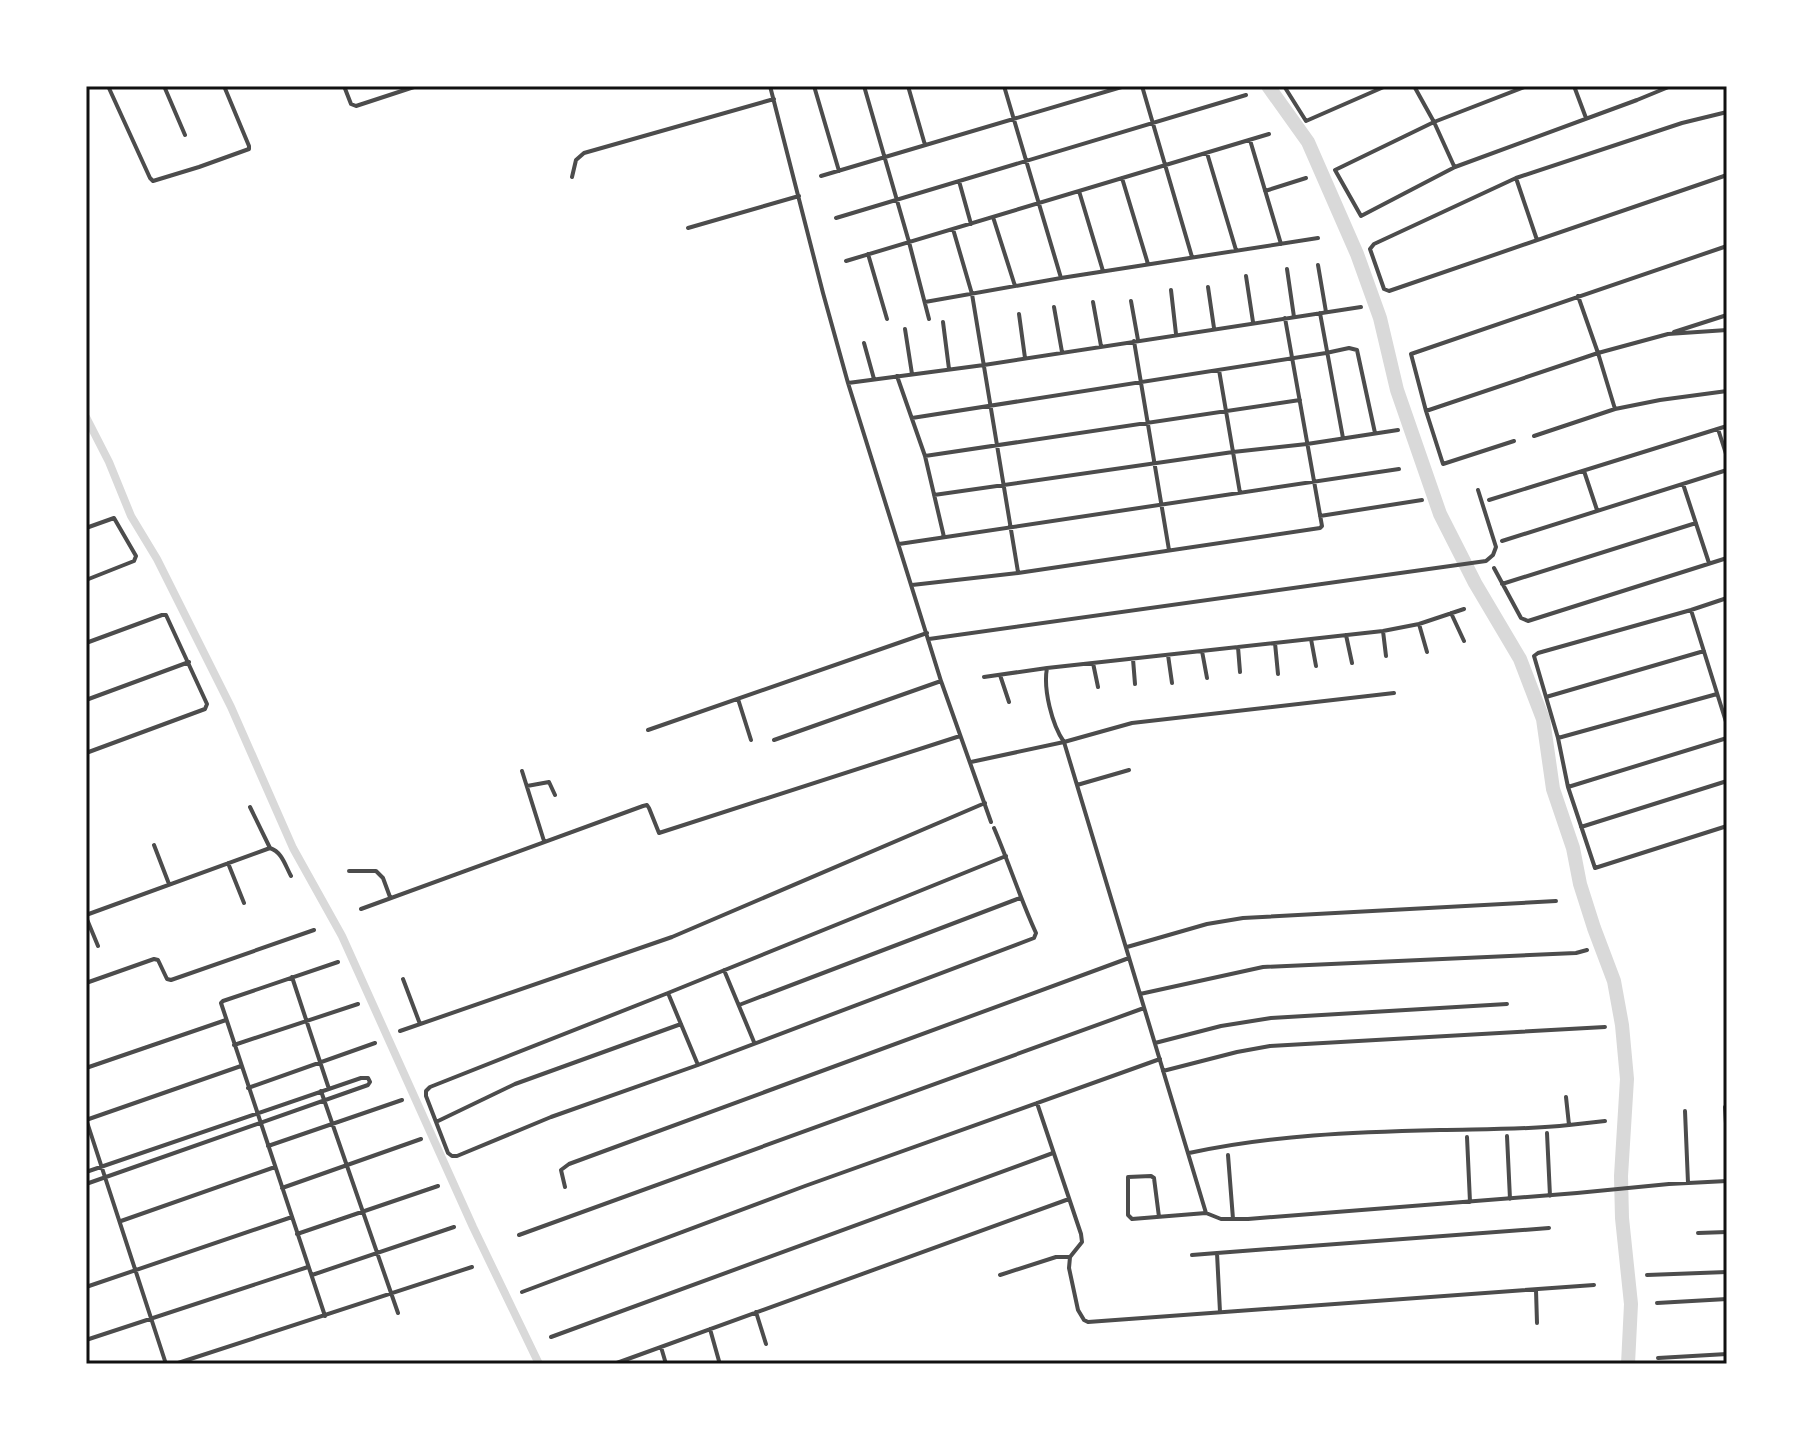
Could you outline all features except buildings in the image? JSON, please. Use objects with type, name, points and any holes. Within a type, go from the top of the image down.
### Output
[{"type":"street","points":[[108,86],[153,181],[249,149],[224,86]]},
{"type":"street","points":[[164,86],[185,135]]},
{"type":"street","points":[[344,86],[351,104],[358,106],[398,89],[417,86]]},
{"type":"street","points":[[770,86],[848,383],[941,681],[1006,856],[1020,898],[1036,933],[1034,938],[551,1117],[457,1156],[448,1153],[426,1096],[430,1087],[1006,856]]},
{"type":"street","points":[[814,86],[839,171]]},
{"type":"street","points":[[864,86],[929,319]]},
{"type":"street","points":[[908,86],[925,145]]},
{"type":"street","points":[[1004,86],[1061,278]]},
{"type":"street","points":[[821,176],[1125,86]]},
{"type":"street","points":[[1142,86],[1192,257]]},
{"type":"street","points":[[1284,86],[1306,121],[1386,86]]},
{"type":"street","points":[[1414,86],[1455,167]]},
{"type":"street","points":[[1527,86],[1434,122],[1335,170],[1361,216],[1455,167],[1671,86]]},
{"type":"street","points":[[1574,86],[1586,118]]},
{"type":"street","points":[[836,218],[1246,95]]},
{"type":"street","points":[[572,177],[576,160],[584,153],[774,99]]},
{"type":"street","points":[[1727,112],[1642,136],[1516,178],[1370,249],[1384,289],[1389,291],[1727,175]]},
{"type":"street","points":[[846,261],[1269,134]]},
{"type":"street","points":[[1250,140],[1281,244]]},
{"type":"street","points":[[1207,153],[1236,251]]},
{"type":"street","points":[[1122,178],[1148,264]]},
{"type":"street","points":[[1265,191],[1306,178]]},
{"type":"street","points":[[1516,178],[1537,240]]},
{"type":"street","points":[[959,181],[971,224]]},
{"type":"street","points":[[1079,191],[1103,271]]},
{"type":"street","points":[[688,228],[799,196]]},
{"type":"street","points":[[993,217],[1015,286]]},
{"type":"street","points":[[953,229],[972,294],[1018,573]]},
{"type":"street","points":[[925,302],[1318,238]]},
{"type":"street","points":[[1514,441],[1443,464],[1411,354],[1727,246]]},
{"type":"street","points":[[868,254],[887,319]]},
{"type":"street","points":[[1318,265],[1326,353],[1343,438]]},
{"type":"street","points":[[1287,269],[1294,317]]},
{"type":"street","points":[[1246,276],[1253,322]]},
{"type":"street","points":[[1208,287],[1214,328]]},
{"type":"street","points":[[1171,290],[1176,334]]},
{"type":"street","points":[[1578,296],[1615,409]]},
{"type":"street","points":[[1131,301],[1169,550]]},
{"type":"street","points":[[1093,302],[1101,346]]},
{"type":"street","points":[[1054,307],[1062,352]]},
{"type":"street","points":[[848,383],[1361,307]]},
{"type":"street","points":[[1019,314],[1025,358]]},
{"type":"street","points":[[1426,411],[1598,353],[1727,315]]},
{"type":"street","points":[[912,585],[1018,573],[1320,528],[1285,318]]},
{"type":"street","points":[[943,322],[949,369]]},
{"type":"street","points":[[905,329],[912,374]]},
{"type":"street","points":[[1668,334],[1727,330]]},
{"type":"street","points":[[864,343],[874,379]]},
{"type":"street","points":[[912,418],[1349,348],[1357,350],[1375,433]]},
{"type":"street","points":[[1219,370],[1240,493]]},
{"type":"street","points":[[897,376],[925,456],[944,537]]},
{"type":"street","points":[[1534,436],[1615,409],[1704,392],[1727,391]]},
{"type":"street","points":[[925,456],[1300,400]]},
{"type":"street","points":[[1489,500],[1727,426]]},
{"type":"street","points":[[1718,429],[1727,457]]},
{"type":"street","points":[[934,495],[1398,430]]},
{"type":"street","points":[[899,544],[1399,469]]},
{"type":"street","points":[[1502,541],[1727,470]]},
{"type":"street","points":[[1584,471],[1597,511]]},
{"type":"street","points":[[1683,484],[1709,563]]},
{"type":"street","points":[[929,639],[1478,563],[1491,558],[1496,547],[1478,490]]},
{"type":"street","points":[[1320,516],[1422,500]]},
{"type":"street","points":[[86,528],[114,518],[136,556],[134,561],[86,580]]},
{"type":"street","points":[[1502,584],[1696,523]]},
{"type":"street","points":[[1494,568],[1521,618],[1528,621],[1727,558]]},
{"type":"street","points":[[1727,598],[1534,656],[1558,738],[1568,787],[1593,866],[1598,868],[1727,826]]},
{"type":"street","points":[[984,677],[1383,631],[1419,624],[1464,609]]},
{"type":"street","points":[[1691,610],[1727,725]]},
{"type":"street","points":[[1451,613],[1464,641]]},
{"type":"street","points":[[86,643],[165,614],[207,704],[205,709],[86,753]]},
{"type":"street","points":[[1419,624],[1427,652]]},
{"type":"street","points":[[1383,631],[1386,656]]},
{"type":"street","points":[[648,730],[927,633]]},
{"type":"street","points":[[1346,635],[1352,663]]},
{"type":"street","points":[[1311,639],[1316,666]]},
{"type":"street","points":[[1275,643],[1278,674]]},
{"type":"street","points":[[1238,647],[1240,672]]},
{"type":"street","points":[[1202,651],[1207,678]]},
{"type":"street","points":[[1546,697],[1704,651]]},
{"type":"street","points":[[1168,655],[1172,683]]},
{"type":"street","points":[[1133,659],[1135,684]]},
{"type":"street","points":[[86,700],[189,661]]},
{"type":"street","points":[[1093,663],[1098,687]]},
{"type":"street","points":[[1047,668],[1046,688],[1059,734],[1064,742],[1206,1213]]},
{"type":"street","points":[[1000,675],[1009,702]]},
{"type":"street","points":[[774,740],[941,681]]},
{"type":"street","points":[[971,762],[1064,742],[1132,723],[1394,693]]},
{"type":"street","points":[[1558,738],[1717,694]]},
{"type":"street","points":[[738,699],[751,740]]},
{"type":"street","points":[[361,909],[647,805],[659,833],[960,736]]},
{"type":"street","points":[[1568,787],[1727,738]]},
{"type":"street","points":[[1077,785],[1129,770]]},
{"type":"street","points":[[522,771],[544,842]]},
{"type":"street","points":[[1581,827],[1727,781]]},
{"type":"street","points":[[527,786],[549,782],[555,795]]},
{"type":"street","points":[[400,1031],[672,937],[985,803]]},
{"type":"street","points":[[250,807],[270,848],[277,851],[291,876]]},
{"type":"street","points":[[154,845],[169,885]]},
{"type":"street","points":[[98,946],[86,916],[270,848]]},
{"type":"street","points":[[228,863],[244,903]]},
{"type":"street","points":[[349,871],[376,871],[383,878],[391,898]]},
{"type":"street","points":[[739,1005],[1020,898]]},
{"type":"street","points":[[1126,947],[1207,924],[1243,918],[1556,901]]},
{"type":"street","points":[[86,983],[154,959],[158,960],[167,979],[171,980],[314,930]]},
{"type":"street","points":[[1140,994],[1263,967],[1576,953],[1587,950]]},
{"type":"street","points":[[565,1187],[561,1170],[569,1164],[1129,958]]},
{"type":"street","points":[[325,1316],[221,1003],[338,962]]},
{"type":"street","points":[[724,970],[754,1043]]},
{"type":"street","points":[[292,977],[329,1089]]},
{"type":"street","points":[[403,979],[420,1024]]},
{"type":"street","points":[[668,993],[698,1065]]},
{"type":"street","points":[[234,1045],[358,1004]]},
{"type":"street","points":[[1155,1043],[1221,1026],[1271,1018],[1507,1004]]},
{"type":"street","points":[[519,1235],[1144,1008]]},
{"type":"street","points":[[86,1068],[226,1020]]},
{"type":"street","points":[[436,1122],[515,1084],[681,1024]]},
{"type":"street","points":[[1163,1071],[1270,1046],[1605,1027]]},
{"type":"street","points":[[248,1088],[375,1043]]},
{"type":"street","points":[[522,1292],[805,1186],[1160,1059]]},
{"type":"street","points":[[166,1364],[86,1119],[241,1066]]},
{"type":"street","points":[[86,1172],[321,1091],[365,1078],[370,1082],[325,1101],[86,1184]]},
{"type":"street","points":[[321,1091],[398,1313]]},
{"type":"street","points":[[1566,1097],[1569,1125]]},
{"type":"street","points":[[268,1146],[402,1100]]},
{"type":"street","points":[[1037,1103],[1082,1242],[1070,1257],[1069,1268],[1078,1310],[1088,1322],[1594,1285]]},
{"type":"street","points":[[1725,1107],[1727,1140]]},
{"type":"street","points":[[1685,1111],[1688,1183]]},
{"type":"street","points":[[1188,1153],[1227,1145],[1366,1132],[1479,1130],[1605,1121]]},
{"type":"street","points":[[1547,1133],[1550,1196]]},
{"type":"street","points":[[1507,1136],[1510,1199]]},
{"type":"street","points":[[1467,1137],[1470,1202]]},
{"type":"street","points":[[282,1188],[421,1139]]},
{"type":"street","points":[[551,1337],[1053,1153]]},
{"type":"street","points":[[1228,1155],[1233,1219]]},
{"type":"street","points":[[121,1221],[275,1167]]},
{"type":"street","points":[[1159,1217],[1154,1178],[1128,1177],[1129,1218],[1159,1217],[1206,1213],[1221,1219],[1727,1181]]},
{"type":"street","points":[[297,1234],[438,1186]]},
{"type":"street","points":[[614,1364],[1069,1199]]},
{"type":"street","points":[[86,1287],[292,1217]]},
{"type":"street","points":[[312,1275],[454,1227]]},
{"type":"street","points":[[1192,1255],[1549,1228]]},
{"type":"street","points":[[1698,1233],[1727,1232]]},
{"type":"street","points":[[1217,1253],[1220,1312]]},
{"type":"street","points":[[1000,1275],[1056,1257],[1070,1257]]},
{"type":"street","points":[[86,1340],[309,1267]]},
{"type":"street","points":[[175,1364],[472,1267]]},
{"type":"street","points":[[1647,1275],[1727,1272]]},
{"type":"street","points":[[1536,1290],[1537,1323]]},
{"type":"street","points":[[1657,1303],[1727,1299]]},
{"type":"street","points":[[756,1312],[766,1344]]},
{"type":"street","points":[[710,1329],[719,1361]]},
{"type":"street","points":[[661,1347],[666,1364]]},
{"type":"street","points":[[1658,1358],[1727,1354]]},
{"type":"waterway","points":[[1268,86],[1308,142],[1357,254],[1380,318],[1397,390],[1440,514],[1475,583],[1520,659],[1543,719],[1553,789],[1573,848],[1580,884],[1614,981],[1622,1025],[1627,1079],[1621,1176],[1622,1218],[1631,1304],[1628,1364]]},
{"type":"waterway","points":[[86,417],[131,516],[157,559],[231,707],[293,848],[342,936],[473,1227],[539,1364]]}]
